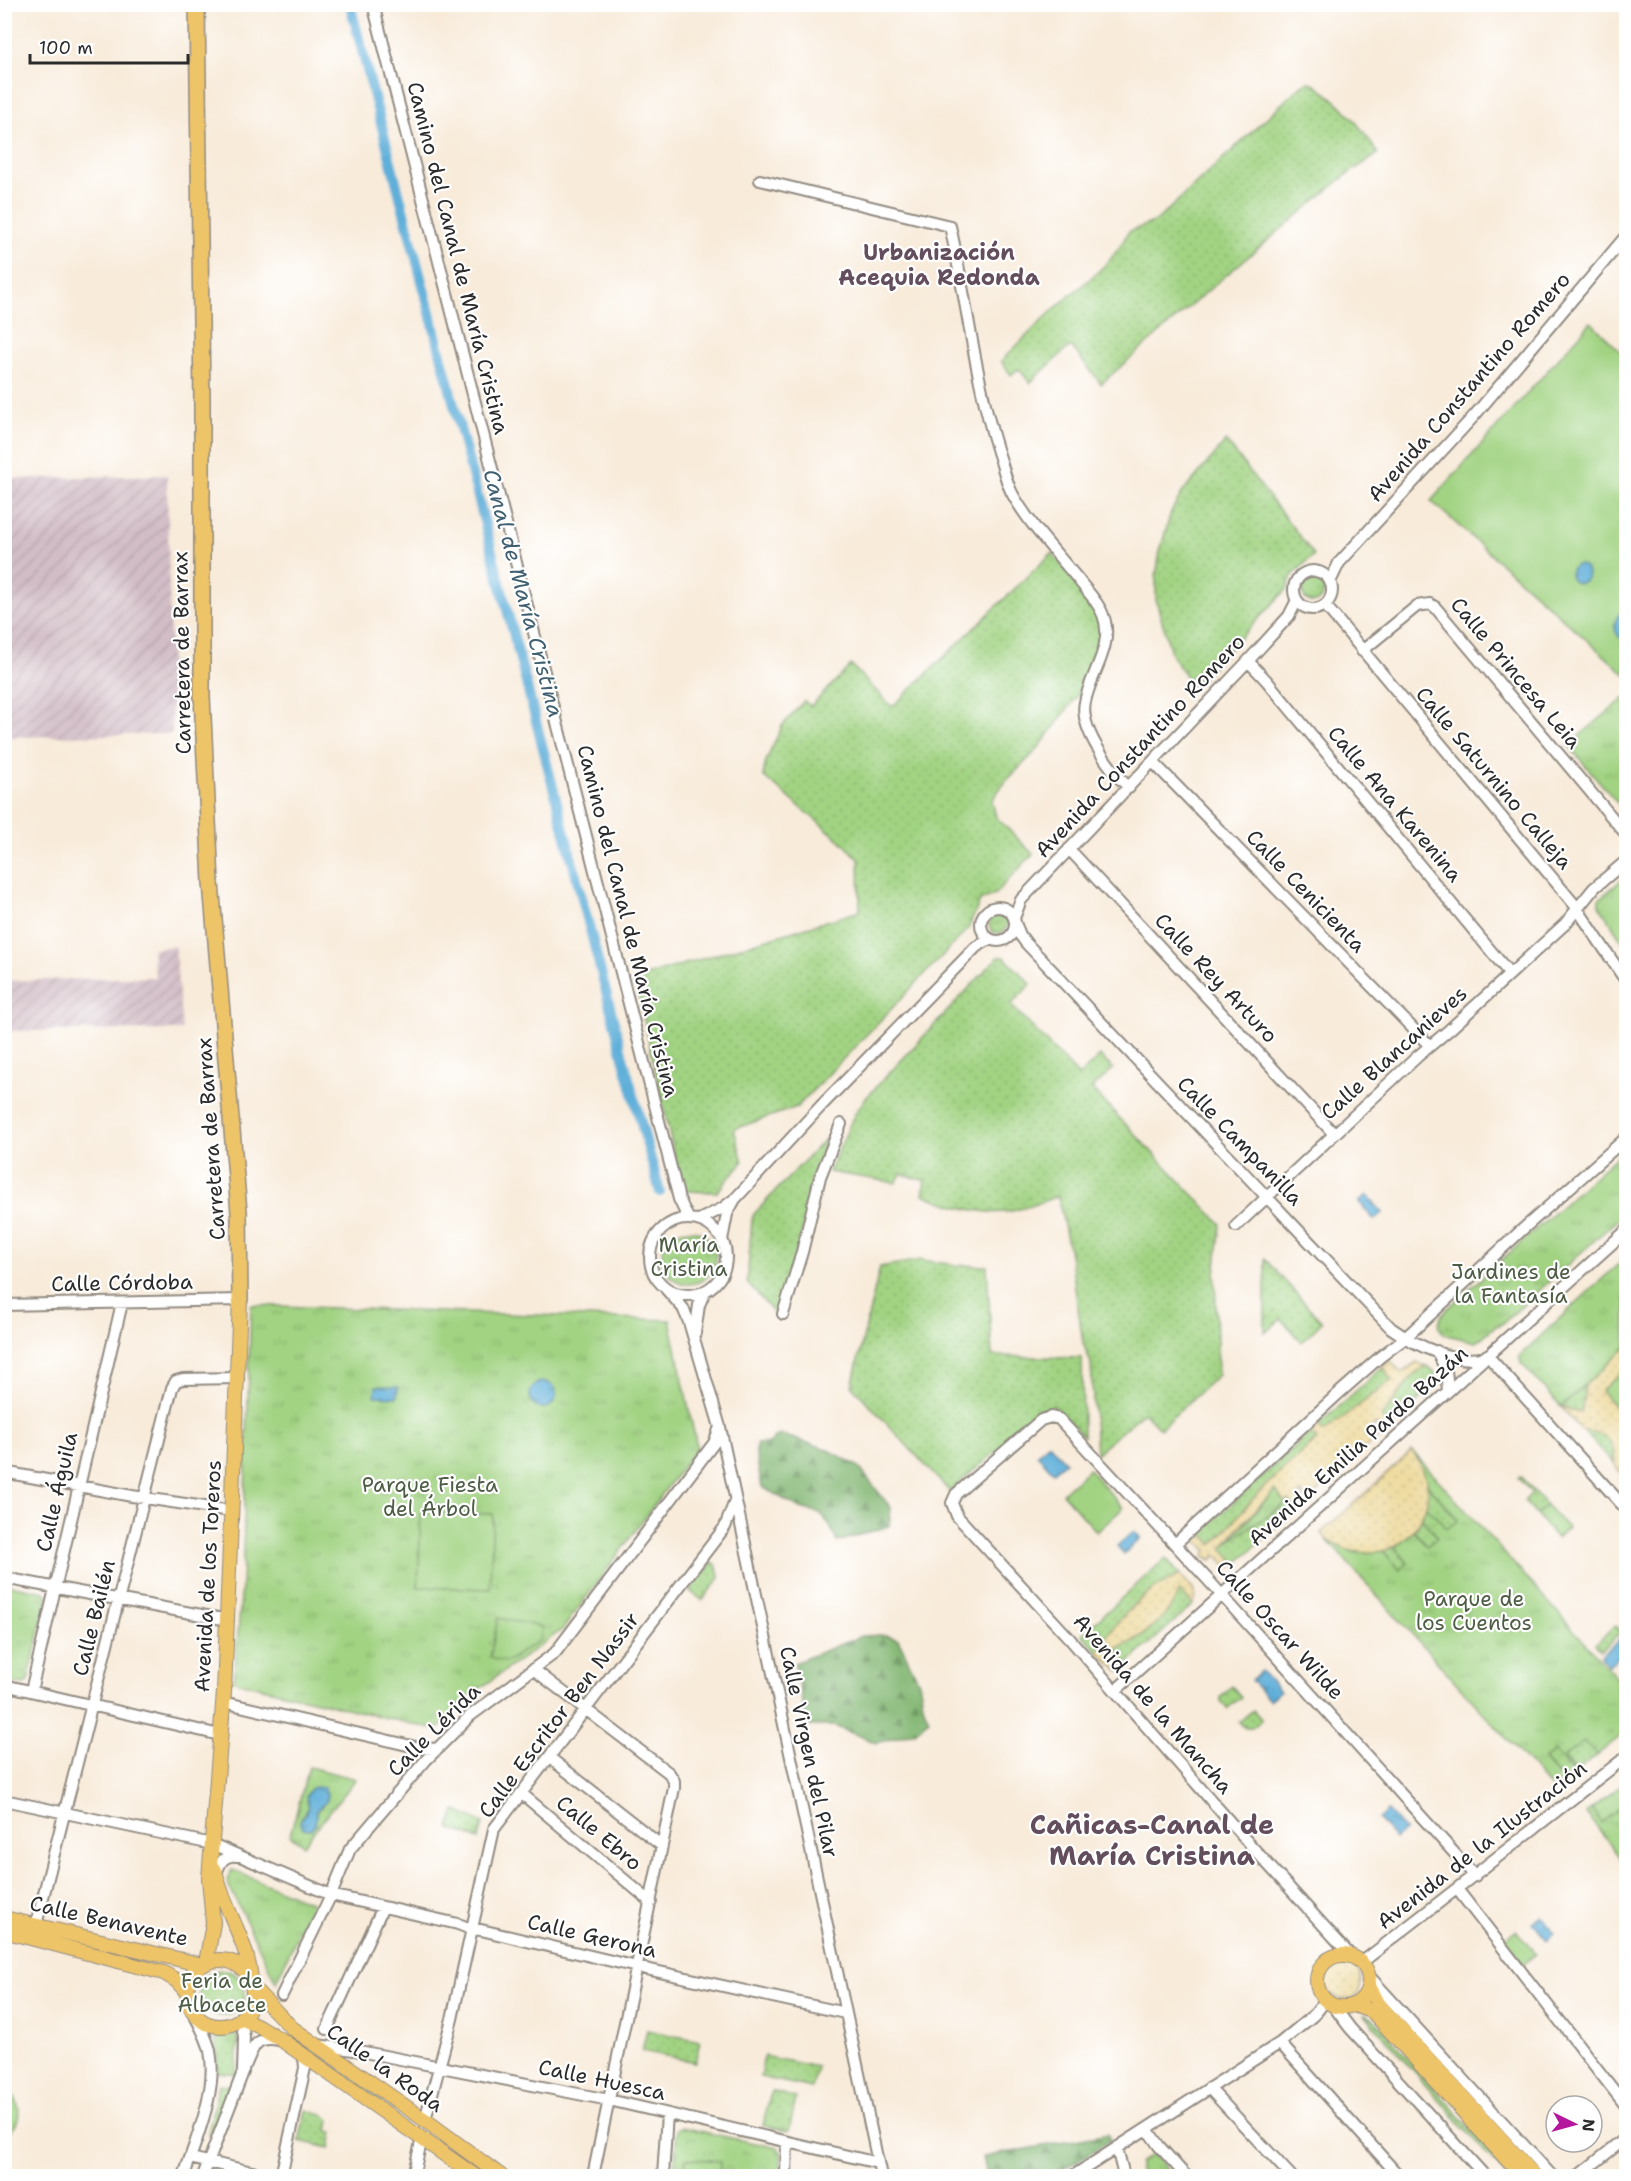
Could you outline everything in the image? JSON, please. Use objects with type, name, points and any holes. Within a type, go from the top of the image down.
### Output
[{"type":"highway","name":"Carretera de Barrax","points":[[197,4],[203,707],[211,883],[239,1212],[240,1300]]},
{"type":"main road","name":"Avenida de los Toreros","points":[[205,1964],[213,1923],[209,1878],[228,1620],[240,1300]]},
{"type":"main road","name":"Avenida de los Toreros","points":[[212,1849],[216,1874],[225,1902],[249,1958],[252,1986]]},
{"type":"main road","name":"Calle Benavente","points":[[4,1918],[205,1964]]},
{"type":"main road","name":"Calle Benavente","points":[[4,1931],[164,1973],[188,1992]]},
{"type":"main road","points":[[1369,1981],[1361,2001],[1354,2005],[1341,2007],[1328,2002],[1317,1985],[1318,1974],[1331,1958],[1341,1955],[1356,1960],[1369,1981],[1379,2005],[1535,2176]]},
{"type":"main road","points":[[215,1960],[235,1963],[249,1976],[252,1986],[249,2010],[235,2023],[216,2026],[206,2023],[197,2017],[191,2008],[188,1992],[195,1972],[215,1960]]},
{"type":"main road","name":"Calle la Roda","points":[[252,1986],[292,2028],[501,2176]]},
{"type":"main road","points":[[1354,2005],[1373,2013],[1522,2176]]},
{"type":"main road","name":"Calle la Roda","points":[[241,2019],[283,2041],[475,2176]]},
{"type":"street","name":"Camino del Canal de María Cristina","points":[[373,4],[679,1198],[688,1218]]},
{"type":"street","points":[[760,180],[950,226],[962,277],[985,411],[1011,493],[1089,593],[1103,615],[1105,636],[1101,660],[1084,702],[1084,716],[1089,732],[1116,776],[1129,788]]},
{"type":"street","name":"Avenida Constantino Romero","points":[[1330,582],[1339,562],[1474,416],[1626,236]]},
{"type":"street","name":"Avenida Constantino Romero","points":[[1320,572],[1339,562]]},
{"type":"street","points":[[1308,572],[1320,572],[1330,582],[1331,594],[1325,605],[1313,609],[1306,608],[1297,600],[1294,589],[1298,578],[1308,572]]},
{"type":"street","name":"Avenida Constantino Romero","points":[[1003,908],[1019,902],[1129,788],[1289,616],[1297,600]]},
{"type":"street","name":"Calle Princesa Leia","points":[[1362,651],[1417,606],[1430,604],[1435,607],[1626,834]]},
{"type":"street","name":"Calle Saturnino Calleja","points":[[1325,605],[1577,908],[1626,981]]},
{"type":"street","name":"Avenida Constantino Romero","points":[[1289,616],[1306,608]]},
{"type":"street","name":"Calle Ana Karenina","points":[[1248,661],[1260,672],[1510,974]]},
{"type":"street","name":"Calle Cenicienta","points":[[1153,762],[1430,1047]]},
{"type":"street","name":"Calle Rey Arturo","points":[[1069,849],[1334,1134]]},
{"type":"street","points":[[1577,908],[1594,888],[1626,861]]},
{"type":"street","name":"Avenida Constantino Romero","points":[[1015,921],[1019,902]]},
{"type":"street","points":[[699,1220],[723,1208],[736,1198],[821,1106],[985,941],[1000,941],[1014,931],[1015,921],[1012,914],[998,907],[987,911],[981,921],[985,941]]},
{"type":"street","name":"Calle Blancanieves","points":[[1236,1226],[1565,924],[1577,908]]},
{"type":"street","name":"Calle Campanilla","points":[[1015,921],[1026,943],[1391,1328],[1405,1338],[1437,1351],[1462,1358],[1476,1359],[1486,1356]]},
{"type":"street","points":[[1005,939],[1026,943]]},
{"type":"street","points":[[783,1314],[802,1252],[820,1177],[841,1124]]},
{"type":"street","points":[[1175,1544],[1322,1408],[1405,1338],[1626,1138]]},
{"type":"street","points":[[722,1240],[727,1215],[736,1198]]},
{"type":"street","points":[[688,1218],[699,1220],[713,1227],[722,1240],[726,1258],[724,1270],[718,1280],[705,1291],[683,1295],[666,1289],[657,1280],[651,1269],[649,1257],[651,1245],[656,1234],[665,1225],[688,1218]]},
{"type":"street","name":"Avenida Emilia Pardo Bazán","points":[[1115,1691],[1626,1231]]},
{"type":"street","name":"Calle Virgen del Pilar","points":[[666,1289],[683,1308],[694,1336],[731,1472],[743,1539],[881,2176]]},
{"type":"street","name":"Calle Virgen del Pilar","points":[[694,1336],[699,1305],[705,1291]]},
{"type":"street","name":"Calle Córdoba","points":[[4,1305],[240,1300]]},
{"type":"street","name":"Calle Águila","points":[[31,1691],[122,1303]]},
{"type":"street","points":[[1437,1351],[1446,1370],[1448,1391]]},
{"type":"street","points":[[1486,1356],[1626,1509]]},
{"type":"street","name":"Calle Bailén","points":[[36,1925],[172,1388],[176,1381],[183,1379],[238,1378]]},
{"type":"street","name":"Calle Oscar Wilde","points":[[952,1503],[956,1494],[1041,1420],[1051,1417],[1059,1419],[1222,1595],[1475,1876]]},
{"type":"street","name":"Calle Lérida","points":[[282,1995],[331,1895],[350,1849],[470,1716],[555,1653],[714,1443],[720,1427]]},
{"type":"street","points":[[697,1465],[708,1456],[721,1459],[731,1472]]},
{"type":"street","points":[[4,1472],[143,1498],[231,1511]]},
{"type":"street","name":"Calle Escritor Ben Nassir","points":[[424,2121],[452,2019],[494,1829],[724,1527],[735,1497]]},
{"type":"street","name":"Avenida de la Mancha","points":[[952,1503],[957,1516],[1356,1960]]},
{"type":"street","points":[[724,1527],[731,1528],[743,1539]]},
{"type":"street","points":[[4,1578],[228,1620]]},
{"type":"street","points":[[533,1669],[669,1773],[674,1780],[651,1902],[593,2176]]},
{"type":"street","points":[[4,1686],[220,1735]]},
{"type":"street","points":[[223,1702],[420,1748],[438,1749]]},
{"type":"street","name":"Avenida de la Ilustración","points":[[1356,1960],[1475,1876],[1626,1757]]},
{"type":"street","points":[[550,1758],[662,1846]]},
{"type":"street","name":"Calle Ebro","points":[[521,1793],[651,1902]]},
{"type":"street","name":"Calle Gerona","points":[[4,1800],[241,1857],[331,1895],[471,1929],[845,2013]]},
{"type":"street","points":[[216,1874],[225,1856],[241,1857]]},
{"type":"street","points":[[1457,1889],[1626,2106]]},
{"type":"street","points":[[327,2029],[382,1907]]},
{"type":"street","points":[[1369,1981],[1552,2176]]},
{"type":"street","points":[[1073,2176],[1280,2043],[1328,2002],[1485,2176]]},
{"type":"street","points":[[184,2176],[212,2074],[209,2048],[191,2008]]},
{"type":"street","points":[[241,2019],[244,2037],[243,2072]]},
{"type":"street","points":[[203,2176],[254,2044],[263,2039],[283,2041]]},
{"type":"street","points":[[1280,2043],[1399,2176]]},
{"type":"street","name":"Calle Huesca","points":[[316,2045],[354,2049],[609,2100],[878,2163]]},
{"type":"street","points":[[281,2176],[305,2068],[304,2056]]},
{"type":"street","points":[[1209,2088],[1292,2176]]},
{"type":"street","points":[[663,2176],[667,2114]]},
{"type":"street","points":[[1147,2129],[1186,2176]]},
{"type":"street","points":[[414,2176],[422,2138]]},
{"type":"street","points":[[1578,2176],[1626,2138]]},
{"type":"street","points":[[786,2176],[787,2142]]},
{"type":"street","points":[[1118,2148],[1124,2176]]},
{"type":"street","points":[[190,2158],[270,2176]]},
{"type":"shaded area","points":[[167,475],[172,734],[5,737],[5,479]]},
{"type":"shaded area","points":[[175,946],[182,1030],[5,1031],[5,981],[155,977],[152,949]]},
{"type":"green space","points":[[1310,82],[1349,113],[1378,154],[1346,175],[1101,384],[1072,347],[1069,347],[1030,383],[1020,370],[1011,375],[1001,361],[1051,312],[1104,266],[1128,232],[1156,221],[1303,84]]},
{"type":"green space","points":[[1591,322],[1626,357],[1626,675],[1431,501]]},
{"type":"green space","points":[[1226,441],[1314,555],[1292,576],[1287,589],[1193,687],[1172,656],[1156,600],[1156,577],[1160,551],[1171,512],[1182,493]]},
{"type":"green space","points":[[1052,553],[1091,599],[1099,616],[1102,644],[1093,671],[1077,696],[1042,744],[1006,781],[992,801],[996,817],[1033,854],[995,894],[980,901],[968,929],[797,1107],[734,1129],[743,1162],[717,1192],[682,1191],[635,979],[860,911],[859,859],[841,841],[763,776],[766,761],[782,726],[804,701],[811,706],[851,665],[892,707]]},
{"type":"green space","points":[[1313,580],[1321,583],[1324,591],[1321,599],[1313,602],[1305,599],[1302,591],[1305,583]]},
{"type":"green space","points":[[1626,697],[1626,813],[1568,745]]},
{"type":"green space","points":[[1626,876],[1626,947],[1599,905],[1599,899]]},
{"type":"green space","points":[[994,915],[1002,915],[1007,920],[1005,931],[994,933],[989,928],[989,920]]},
{"type":"green space","points":[[998,957],[1004,957],[1031,984],[1011,1005],[1079,1076],[1100,1056],[1113,1069],[1092,1089],[1221,1224],[1215,1274],[1218,1375],[1160,1429],[1144,1412],[1096,1454],[1091,1363],[1083,1343],[1071,1259],[1058,1196],[997,1213],[963,1208],[930,1197],[923,1194],[926,1181],[901,1174],[896,1183],[829,1172],[854,1115],[865,1099]]},
{"type":"green space","points":[[826,1138],[811,1190],[800,1241],[776,1315],[747,1283],[752,1219],[754,1214]]},
{"type":"green space","name":"Jardines de la Fantasía","points":[[1626,1148],[1626,1212],[1503,1323],[1494,1327],[1479,1340],[1475,1342],[1444,1334],[1438,1326],[1441,1316],[1447,1309]]},
{"type":"green space","name":"María Cristina","points":[[684,1230],[694,1230],[704,1234],[712,1242],[716,1257],[712,1272],[704,1280],[694,1284],[684,1284],[674,1280],[666,1272],[662,1262],[662,1252],[666,1242],[674,1234]]},
{"type":"green space","points":[[1626,1257],[1626,1347],[1561,1407],[1521,1363],[1519,1356]]},
{"type":"green space","points":[[1265,1259],[1322,1322],[1302,1342],[1281,1319],[1265,1333]]},
{"type":"green space","points":[[921,1260],[955,1265],[987,1266],[992,1356],[1082,1358],[1083,1436],[1053,1405],[949,1491],[852,1386],[880,1267]]},
{"type":"green space","name":"Parque Fiesta del Árbol","points":[[251,1305],[670,1320],[697,1447],[563,1629],[471,1695],[443,1726],[436,1730],[234,1681],[242,1585]]},
{"type":"green space","points":[[1383,1366],[1393,1379],[1324,1433],[1318,1426]]},
{"type":"green space","points":[[1427,1366],[1436,1374],[1435,1385],[1389,1427],[1381,1417],[1415,1373]]},
{"type":"green space","points":[[1626,1368],[1626,1415],[1625,1417],[1601,1391]]},
{"type":"green space","points":[[1585,1385],[1582,1410],[1579,1412],[1561,1407]]},
{"type":"green space","points":[[1583,1431],[1597,1433],[1607,1439],[1613,1450],[1614,1464]]},
{"type":"green space","points":[[1310,1433],[1317,1439],[1260,1491],[1213,1545],[1201,1532]]},
{"type":"green space","points":[[782,1435],[827,1449],[858,1466],[891,1508],[889,1526],[837,1542],[829,1524],[820,1513],[800,1508],[762,1487],[755,1451],[757,1444],[770,1444],[774,1437]]},
{"type":"green space","name":"Parque de los Cuentos","points":[[1412,1451],[1626,1688],[1626,1732],[1597,1755],[1584,1741],[1564,1758],[1576,1772],[1574,1773],[1554,1751],[1544,1760],[1563,1782],[1553,1790],[1327,1540],[1356,1552],[1383,1551],[1400,1570],[1408,1563],[1395,1547],[1414,1531],[1427,1546],[1438,1537],[1422,1518],[1426,1506],[1447,1529],[1458,1520],[1428,1485],[1421,1464]]},
{"type":"green space","points":[[1089,1469],[1123,1508],[1097,1532],[1062,1493]]},
{"type":"green space","points":[[1520,1476],[1546,1505],[1536,1515],[1524,1501],[1532,1493],[1518,1478]]},
{"type":"green space","points":[[1428,1485],[1458,1520],[1447,1530],[1426,1507]]},
{"type":"green space","points":[[1275,1490],[1286,1503],[1229,1541]]},
{"type":"green space","points":[[1288,1500],[1296,1509],[1236,1564],[1222,1549]]},
{"type":"green space","points":[[1546,1505],[1568,1528],[1557,1538],[1536,1515]]},
{"type":"green space","points":[[421,1512],[493,1514],[490,1589],[418,1587]]},
{"type":"green space","points":[[1422,1518],[1438,1537],[1427,1546],[1414,1531]]},
{"type":"green space","points":[[1395,1547],[1408,1563],[1400,1570],[1383,1551]]},
{"type":"green space","points":[[1166,1558],[1180,1575],[1167,1581],[1133,1606],[1098,1652],[1082,1634]]},
{"type":"green space","points":[[712,1563],[716,1564],[720,1578],[702,1600],[690,1591]]},
{"type":"green space","points":[[5,1584],[45,1592],[48,1596],[28,1681],[23,1685],[5,1682]]},
{"type":"green space","points":[[1180,1590],[1193,1605],[1127,1664],[1115,1650],[1154,1626],[1175,1601]]},
{"type":"green space","points":[[498,1618],[542,1627],[540,1640],[506,1662],[490,1658]]},
{"type":"green space","points":[[1615,1626],[1621,1632],[1601,1651],[1595,1644]]},
{"type":"green space","points":[[881,1635],[898,1639],[919,1682],[929,1720],[915,1732],[877,1743],[834,1726],[807,1726],[794,1663],[861,1636]]},
{"type":"green space","points":[[1232,1686],[1241,1697],[1227,1709],[1221,1697]]},
{"type":"green space","points":[[1253,1710],[1262,1720],[1252,1728],[1245,1728],[1239,1722]]},
{"type":"green space","points":[[1584,1740],[1598,1754],[1576,1772],[1564,1758]]},
{"type":"green space","points":[[1554,1751],[1573,1773],[1563,1782],[1544,1760]]},
{"type":"green space","points":[[309,1767],[356,1779],[303,1845],[290,1835]],"holes":[[[324,1788],[328,1797],[316,1810],[315,1825],[311,1829],[301,1817],[309,1807],[307,1800]]]},
{"type":"green space","points":[[1626,1782],[1626,1804],[1602,1823],[1591,1809]]},
{"type":"green space","points":[[1626,1804],[1626,1864],[1586,1813],[1591,1809],[1602,1823]]},
{"type":"green space","points":[[455,1810],[483,1823],[479,1839],[449,1828]]},
{"type":"green space","points":[[232,1870],[312,1903],[276,1982],[229,1886],[227,1880]]},
{"type":"green space","points":[[1517,1930],[1536,1954],[1523,1964],[1504,1939]]},
{"type":"green space","name":"Feria de Albacete","points":[[222,1970],[238,1977],[245,1993],[238,2009],[222,2016],[206,2009],[199,1993],[206,1977]]},
{"type":"green space","points":[[1364,2014],[1375,2020],[1512,2176],[1506,2176]]},
{"type":"green space","points":[[647,2030],[700,2041],[695,2062],[642,2051]]},
{"type":"green space","points":[[237,2035],[236,2074],[218,2072],[215,2038]]},
{"type":"green space","points":[[295,2038],[394,2108],[391,2110],[294,2041]]},
{"type":"green space","points":[[764,2056],[817,2067],[812,2088],[760,2077]]},
{"type":"green space","points":[[219,2084],[232,2086],[211,2133],[208,2133]]},
{"type":"green space","points":[[4,2088],[15,2098],[19,2112],[16,2125],[5,2135]]},
{"type":"green space","points":[[771,2091],[796,2098],[789,2131],[763,2126]]},
{"type":"green space","points":[[306,2110],[321,2114],[330,2120],[328,2131],[333,2132],[330,2148],[299,2141]]},
{"type":"green space","points":[[681,2127],[778,2148],[782,2154],[780,2176],[674,2176],[677,2129]]},
{"type":"green space","points":[[1108,2134],[1110,2141],[1052,2176],[987,2176],[983,2157]]},
{"type":"green space","points":[[1153,2154],[1173,2176],[1139,2176],[1139,2163]]},
{"type":"green space","points":[[686,2158],[720,2161],[719,2176],[684,2176]]},
{"type":"sand","points":[[1626,1347],[1626,1368],[1601,1391],[1626,1415],[1626,1479],[1614,1464],[1613,1450],[1607,1439],[1590,1431],[1582,1431],[1561,1407],[1579,1412],[1582,1410],[1585,1385]]},
{"type":"sand","name":"Jardines de la Fantasía","points":[[1390,1360],[1401,1373],[1417,1363],[1427,1366],[1415,1373],[1381,1417],[1389,1427],[1380,1429],[1375,1424],[1371,1429],[1382,1433],[1306,1502],[1302,1493],[1297,1496],[1301,1501],[1296,1509],[1289,1500],[1286,1503],[1275,1490],[1236,1530],[1222,1549],[1236,1564],[1228,1567],[1216,1555],[1212,1560],[1204,1556],[1207,1551],[1195,1538],[1201,1532],[1213,1545],[1260,1491],[1317,1440],[1310,1433],[1318,1426],[1324,1432],[1392,1380],[1383,1366]]},
{"type":"sand","points":[[1412,1451],[1425,1475],[1427,1499],[1420,1520],[1406,1538],[1387,1549],[1365,1554],[1342,1549],[1321,1533]]},
{"type":"sand","points":[[1180,1575],[1194,1592],[1193,1605],[1180,1591],[1168,1611],[1153,1627],[1115,1650],[1127,1664],[1120,1671],[1111,1665],[1098,1652],[1114,1628],[1143,1597]]},
{"type":"sand","points":[[1337,1963],[1346,1963],[1359,1972],[1361,1980],[1359,1992],[1352,1998],[1343,1999],[1334,1996],[1326,1989],[1323,1981],[1326,1972]]},
{"type":"water","points":[[1579,565],[1585,568],[1588,574],[1585,580],[1579,583],[1573,580],[1570,574],[1573,568]]},
{"type":"water","points":[[1626,610],[1626,641],[1615,631],[1615,621]]},
{"type":"water","points":[[1367,1195],[1383,1213],[1374,1220],[1359,1202]]},
{"type":"water","points":[[543,1382],[552,1386],[556,1395],[552,1404],[543,1408],[534,1404],[530,1395],[534,1386]]},
{"type":"water","points":[[376,1386],[398,1387],[397,1397],[375,1396]]},
{"type":"water","points":[[1049,1443],[1065,1462],[1053,1472],[1037,1454]]},
{"type":"water","points":[[1134,1531],[1141,1538],[1124,1554],[1117,1546]]},
{"type":"water","points":[[1621,1638],[1626,1643],[1626,1650],[1609,1665],[1601,1656]]},
{"type":"water","points":[[1261,1671],[1280,1691],[1269,1700],[1251,1680]]},
{"type":"water","points":[[312,1788],[324,1788],[327,1801],[316,1810],[315,1825],[311,1829],[303,1828],[300,1821],[309,1807],[306,1796]]},
{"type":"water","points":[[1388,1811],[1405,1830],[1395,1839],[1378,1819]]},
{"type":"water","points":[[1542,1916],[1555,1933],[1547,1940],[1533,1923]]},
{"type":"waterway","name":"Canal de María Cristina","points":[[350,4],[660,1192]]},
{"type":"district","name":"Urbanización Acequia Redonda","points":[[939,264]]},
{"type":"district","name":"Cañicas-Canal de María Cristina","points":[[1152,1840]]}]
